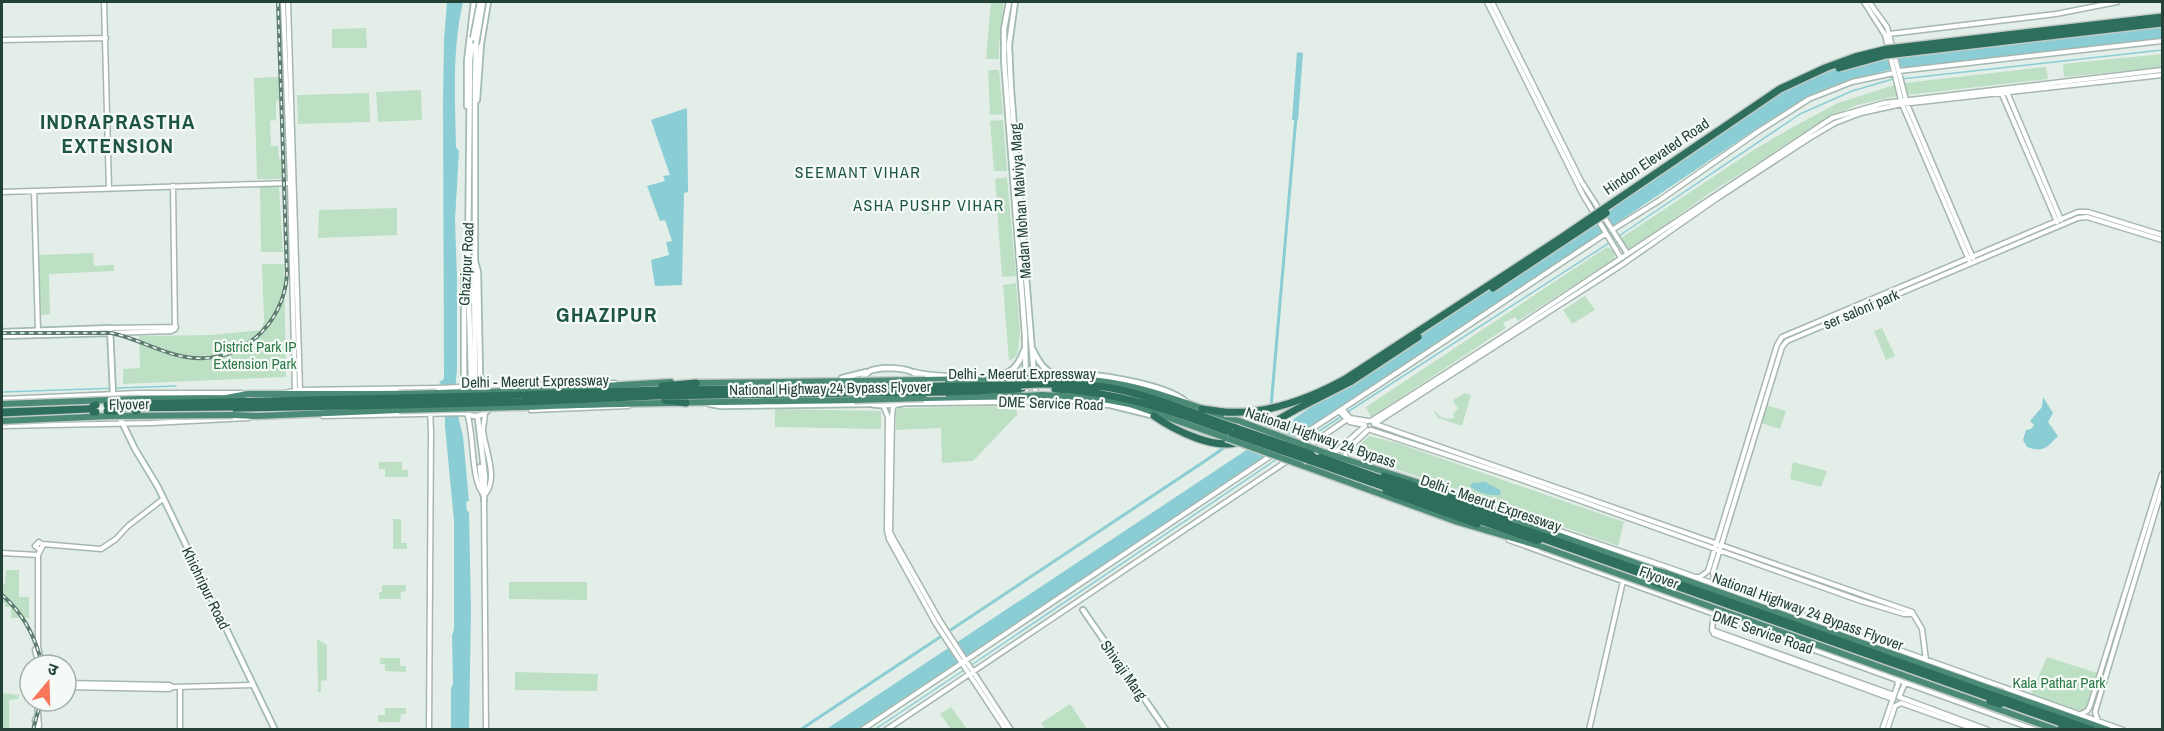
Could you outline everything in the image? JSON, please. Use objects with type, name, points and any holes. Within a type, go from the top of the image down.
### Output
[{"type":"highway","name":"Hindon Elevated Road","points":[[1202,409],[1224,412],[1256,410],[1286,404],[1326,389],[1347,378],[1552,244],[1780,89],[1825,68],[1887,49],[2163,17]]},
{"type":"highway","name":"Hindon Elevated Road","points":[[1154,416],[1175,428],[1220,445],[1234,444],[1329,394],[1368,370],[1557,247],[1782,93],[1805,81],[1847,65],[1886,55],[2163,23]]},
{"type":"highway","name":"National Highway 24 Bypass Flyover","points":[[733,383],[1041,378],[1099,380],[1148,391],[1190,405]]},
{"type":"highway","points":[[607,396],[696,383]]},
{"type":"highway","points":[[522,399],[637,384],[733,383]]},
{"type":"highway","name":"Delhi - Meerut Expressway","points":[[2,416],[137,407],[607,396],[657,390],[787,392],[1040,386],[1082,390],[1136,400],[1234,430],[1309,457],[1331,468],[1520,534],[1658,573]]},
{"type":"highway","points":[[285,393],[398,402],[522,399],[650,404],[704,402]]},
{"type":"highway","name":"Flyover","points":[[2,404],[226,398],[248,394],[285,393]]},
{"type":"highway","name":"National Highway 24 Bypass Flyover","points":[[704,402],[1042,395],[1097,398],[1133,405]]},
{"type":"highway","points":[[607,396],[671,400],[686,404]]},
{"type":"highway","name":"Flyover","points":[[2,421],[110,416],[302,414],[398,402]]},
{"type":"highway","points":[[1133,405],[1192,426],[1234,430]]},
{"type":"highway","points":[[1133,405],[1154,416]]},
{"type":"highway","name":"National Highway 24 Bypass","points":[[1190,405],[1202,409],[1234,430],[1320,451],[1348,463]]},
{"type":"highway","name":"Delhi - Meerut Expressway","points":[[2,409],[95,409]]},
{"type":"highway","name":"Flyover","points":[[1234,430],[1300,465],[1491,532],[1540,546],[2057,729]]},
{"type":"highway","name":"Delhi - Meerut Expressway","points":[[1309,457],[1348,463],[1658,573],[1664,582],[1991,698],[2092,729]]},
{"type":"highway","points":[[1348,463],[1501,512],[1543,533]]},
{"type":"highway","points":[[1331,468],[1349,478],[1428,509],[1520,534]]},
{"type":"highway","points":[[1433,489],[1543,533]]},
{"type":"highway","name":"National Highway 24 Bypass Flyover","points":[[1658,573],[2108,729]]},
{"type":"highway","name":"Delhi - Meerut Expressway","points":[[2000,701],[2073,729]]},
{"type":"main road","points":[[472,142],[468,136],[467,61],[474,2]]},
{"type":"main road","points":[[472,142],[485,14],[484,2]]},
{"type":"main road","points":[[472,142],[470,59],[473,38],[484,2]]},
{"type":"main road","points":[[472,135],[476,44],[484,2]]},
{"type":"main road","name":"Madan Mohan Malviya Marg","points":[[1009,2],[1004,29],[1004,60],[1028,344],[1036,400]]},
{"type":"main road","name":"Madan Mohan Malviya Marg","points":[[1015,2],[1010,45],[1028,344],[1026,400]]},
{"type":"main road","points":[[473,11],[477,10],[485,14]]},
{"type":"main road","name":"Ghazipur Road","points":[[462,386],[466,380],[464,273],[468,261],[472,142]]},
{"type":"main road","name":"Ghazipur Road","points":[[472,142],[480,375],[485,386]]},
{"type":"main road","points":[[468,261],[473,379],[473,272],[475,261]]},
{"type":"main road","points":[[2,334],[110,331]]},
{"type":"main road","name":"Khichripur Road","points":[[110,331],[113,390],[119,422],[163,499],[275,729]]},
{"type":"main road","name":"DME Service Road","points":[[914,372],[931,376],[1002,374],[1017,365],[1028,344]]},
{"type":"main road","name":"DME Service Road","points":[[1028,344],[1048,372],[1098,375],[1135,382],[1179,396],[1190,405]]},
{"type":"main road","points":[[704,402],[722,406],[897,404],[907,403],[916,398],[920,389],[919,380],[914,372],[903,368],[871,370],[846,378],[739,380],[733,383]]},
{"type":"main road","points":[[869,404],[861,397],[860,383],[871,370]]},
{"type":"main road","points":[[476,382],[485,386],[491,392],[493,399],[491,406],[476,415],[464,413],[457,396],[462,386],[476,382]]},
{"type":"main road","name":"DME Service Road","points":[[907,403],[1026,400],[1096,403],[1192,426]]},
{"type":"main road","points":[[476,419],[484,500]]},
{"type":"main road","name":"Shivaji Marg","points":[[1083,610],[1166,729]]},
{"type":"street","points":[[104,2],[109,189]]},
{"type":"street","points":[[285,2],[298,306],[297,390]]},
{"type":"street","points":[[1487,2],[1581,182],[1627,254]]},
{"type":"street","points":[[1492,2],[1592,212],[1621,258]]},
{"type":"street","points":[[1864,2],[1890,43]]},
{"type":"street","points":[[1869,2],[1883,20],[1889,34],[1904,102],[1972,260]]},
{"type":"street","points":[[1889,34],[2056,14],[2117,2]]},
{"type":"street","points":[[2,40],[106,38]]},
{"type":"street","points":[[1613,231],[1759,130],[1809,99],[1852,82],[1922,67],[2163,41]]},
{"type":"street","points":[[1330,454],[1369,425],[1627,254],[1741,180],[1835,123],[1861,113],[1904,102],[2163,73]]},
{"type":"street","points":[[2006,90],[2060,223]]},
{"type":"street","points":[[2000,91],[2060,223]]},
{"type":"street","points":[[1348,463],[1345,457],[1346,451],[1369,425],[1620,266],[1741,180]]},
{"type":"street","points":[[2,192],[292,183]]},
{"type":"street","points":[[110,331],[171,332],[175,330],[173,186]]},
{"type":"street","points":[[34,191],[38,333]]},
{"type":"street","points":[[2060,223],[2078,212],[2088,212],[2163,235]]},
{"type":"street","points":[[1715,585],[1713,572],[1718,548],[1779,340],[2060,223],[2078,218],[2087,217],[2163,240]]},
{"type":"street","points":[[862,729],[1275,453],[1342,412],[1443,341],[1605,234]]},
{"type":"street","points":[[1617,252],[1624,248]]},
{"type":"street","points":[[485,386],[602,382],[637,384]]},
{"type":"street","points":[[285,393],[297,390],[462,386]]},
{"type":"street","points":[[425,388],[431,414],[429,729]]},
{"type":"street","points":[[2,399],[93,395],[113,390],[139,393],[248,394]]},
{"type":"street","points":[[139,393],[136,397],[137,418],[140,422]]},
{"type":"street","points":[[93,395],[94,423]]},
{"type":"street","points":[[302,414],[344,416],[464,413],[471,429],[478,488],[484,493],[490,485],[483,432],[486,411],[611,408],[650,404]]},
{"type":"street","points":[[882,404],[888,417],[887,531],[890,539],[938,623],[949,634],[967,660],[1011,729]]},
{"type":"street","points":[[897,404],[893,407],[892,417],[890,532],[944,637],[1006,729]]},
{"type":"street","points":[[1342,412],[1346,419],[1513,471],[1856,599],[1913,615]]},
{"type":"street","points":[[2,426],[235,420],[257,416]]},
{"type":"street","points":[[886,729],[1346,419]]},
{"type":"street","points":[[1369,425],[1718,548],[1912,612],[1922,628],[1926,660]]},
{"type":"street","points":[[2123,729],[2098,721],[2095,711],[2163,474]]},
{"type":"street","points":[[2080,714],[2087,711],[2090,706],[2163,489]]},
{"type":"street","points":[[36,653],[38,646],[39,552],[36,544],[39,542],[101,549],[163,499]]},
{"type":"street","points":[[484,500],[486,729]]},
{"type":"street","name":"DME Service Road","points":[[1501,512],[1658,573],[1694,577],[2098,721]]},
{"type":"street","name":"DME Service Road","points":[[1491,532],[1714,615],[2036,729]]},
{"type":"street","points":[[1694,577],[1700,577],[1708,571],[1718,548]]},
{"type":"street","points":[[2,553],[39,552]]},
{"type":"street","points":[[1652,592],[1658,573]]},
{"type":"street","points":[[1589,729],[1623,581]]},
{"type":"street","points":[[1856,599],[1859,594]]},
{"type":"street","points":[[1714,615],[1713,631],[1894,697]]},
{"type":"street","points":[[1882,729],[1898,684],[1897,680]]},
{"type":"street","points":[[1906,683],[1899,697],[1977,729]]},
{"type":"street","points":[[78,685],[169,689],[173,687],[253,685]]},
{"type":"street","points":[[1987,712],[1996,685]]},
{"type":"street","points":[[180,687],[180,729]]},
{"type":"street","points":[[1994,715],[2004,688]]},
{"type":"street","points":[[1887,729],[1898,704],[1988,729]]},
{"type":"street","points":[[37,713],[35,720],[37,729]]},
{"type":"green space","points":[[991,2],[1004,2],[999,59],[986,59]]},
{"type":"green space","points":[[366,28],[367,48],[332,48],[332,29]]},
{"type":"green space","points":[[2162,54],[2162,67],[2064,77],[2063,64]]},
{"type":"green space","points":[[2046,67],[2048,79],[1907,95],[1905,83]]},
{"type":"green space","points":[[988,70],[999,70],[1003,114],[990,115]]},
{"type":"green space","points":[[279,77],[276,120],[270,121],[271,146],[278,146],[279,159],[282,159],[282,179],[257,179],[254,78]]},
{"type":"green space","points":[[1894,85],[1897,96],[1857,105],[1827,118],[1710,193],[1630,249],[1621,238],[1752,151],[1793,127],[1838,103]]},
{"type":"green space","points":[[421,90],[422,120],[378,122],[376,92]]},
{"type":"green space","points":[[369,93],[370,122],[298,124],[297,95]]},
{"type":"green space","points":[[1003,120],[1007,171],[994,171],[990,121]]},
{"type":"green space","points":[[1007,177],[1016,276],[1002,277],[995,179]]},
{"type":"green space","points":[[260,187],[279,187],[283,252],[261,252]]},
{"type":"green space","points":[[944,198],[945,212],[924,214],[923,199]]},
{"type":"green space","points":[[397,208],[397,235],[318,238],[319,210]]},
{"type":"green space","points":[[1607,247],[1615,254],[1614,259],[1518,321],[1515,317],[1503,323],[1506,328],[1371,417],[1366,407]]},
{"type":"green space","points":[[93,253],[94,266],[114,265],[114,271],[49,274],[50,314],[39,315],[37,255]]},
{"type":"green space","name":"District Park IP Extension Park","points":[[262,264],[284,264],[286,377],[123,384],[123,369],[140,368],[139,336],[212,335],[261,330],[264,321]]},
{"type":"green space","points":[[1016,283],[1020,334],[1017,356],[1009,361],[1003,285]]},
{"type":"green space","points":[[1585,296],[1595,310],[1572,324],[1563,310]]},
{"type":"green space","points":[[1882,328],[1895,356],[1886,360],[1874,331]]},
{"type":"green space","points":[[1465,393],[1471,395],[1462,426],[1438,418],[1435,411],[1444,418],[1455,418],[1453,414],[1458,409],[1453,400]]},
{"type":"green space","points":[[1016,406],[1017,415],[973,461],[942,463],[941,428],[896,430],[896,410],[899,408]]},
{"type":"green space","points":[[1765,407],[1786,411],[1780,429],[1761,423]]},
{"type":"green space","points":[[775,409],[881,411],[881,429],[775,427]]},
{"type":"green space","points":[[1369,436],[1397,443],[1624,522],[1618,546],[1350,453]]},
{"type":"green space","points":[[379,462],[402,462],[402,470],[408,470],[408,477],[385,477],[385,469],[379,469]]},
{"type":"green space","points":[[1793,462],[1827,471],[1821,487],[1790,479]]},
{"type":"green space","points":[[393,519],[401,519],[401,543],[407,543],[407,549],[393,549]]},
{"type":"green space","points":[[6,570],[19,570],[19,597],[29,597],[29,618],[11,618],[11,607],[5,607],[5,603],[2,603],[2,585],[5,584]]},
{"type":"green space","points":[[509,582],[587,582],[587,600],[509,599]]},
{"type":"green space","points":[[382,585],[406,585],[406,591],[401,592],[401,599],[379,599]]},
{"type":"green space","points":[[317,639],[327,645],[327,680],[321,681],[321,692],[318,692]]},
{"type":"green space","name":"Kala Pathar Park","points":[[2047,657],[2097,673],[2085,710],[2077,710],[2036,697],[2031,693]]},
{"type":"green space","points":[[380,658],[400,658],[400,666],[406,666],[406,672],[385,671],[385,664],[380,664]]},
{"type":"green space","points":[[515,672],[598,674],[597,691],[515,690]]},
{"type":"green space","points":[[2,693],[18,695],[18,699],[9,700],[9,729],[2,729]]},
{"type":"green space","points":[[1070,704],[1087,729],[1045,729],[1041,723]]},
{"type":"green space","points":[[951,707],[967,729],[951,729],[940,714]]},
{"type":"green space","points":[[385,708],[406,708],[406,714],[401,714],[400,722],[378,722],[378,715],[385,715]]},
{"type":"water","points":[[447,2],[463,2],[457,38],[455,74],[456,147],[459,151],[455,220],[457,370],[454,399],[463,436],[469,501],[466,502],[469,512],[471,610],[469,729],[451,729],[454,521],[445,426],[445,388],[439,382],[444,379],[443,103]]},
{"type":"water","points":[[2162,21],[2162,38],[1888,70],[1841,83],[1808,97],[1765,123],[1418,357],[857,729],[825,730],[1620,202],[1767,100],[1824,72],[1878,54]]},
{"type":"water","points":[[1297,52],[1303,53],[1298,120],[1292,120]]},
{"type":"water","points":[[687,108],[688,192],[684,193],[682,285],[655,286],[651,260],[669,255],[666,242],[672,241],[665,220],[660,221],[647,186],[665,181],[663,176],[670,175],[651,120]]},
{"type":"water","points":[[2043,397],[2053,413],[2048,422],[2058,436],[2041,449],[2027,447],[2023,440],[2026,430],[2031,429],[2034,425],[2030,421],[2042,407]]},
{"type":"water","points":[[1485,482],[1500,490],[1501,494],[1485,494],[1470,486],[1472,483]]},
{"type":"waterway","points":[[1901,79],[2162,50]]},
{"type":"waterway","points":[[1613,240],[1800,114],[1852,91],[1893,79]]},
{"type":"waterway","points":[[1271,407],[1296,117]]},
{"type":"waterway","points":[[1346,413],[1609,243]]},
{"type":"waterway","points":[[2,392],[176,386]]},
{"type":"waterway","points":[[1244,430],[1266,411]]},
{"type":"waterway","points":[[1304,441],[1342,416]]},
{"type":"waterway","points":[[800,730],[1228,445]]},
{"type":"waterway","points":[[970,666],[1277,459]]},
{"type":"waterway","points":[[874,730],[964,670]]},
{"type":"tunnel","points":[[475,379],[478,418]]},
{"type":"tunnel","points":[[474,407],[475,419]]},
{"type":"railway","points":[[2,333],[111,333],[176,355],[205,358],[223,355],[240,348],[255,338],[267,325],[284,293],[287,274],[278,2]]},
{"type":"railway","points":[[2,595],[28,627],[38,653]]},
{"type":"railway","points":[[33,730],[38,713]]},
{"type":"district","name":"INDRAPRASTHA EXTENSION","points":[[118,133]]},
{"type":"district","name":"SEEMANT VIHAR","points":[[858,172]]},
{"type":"district","name":"ASHA PUSHP VIHAR","points":[[929,205]]},
{"type":"district","name":"GHAZIPUR","points":[[607,314]]}]
